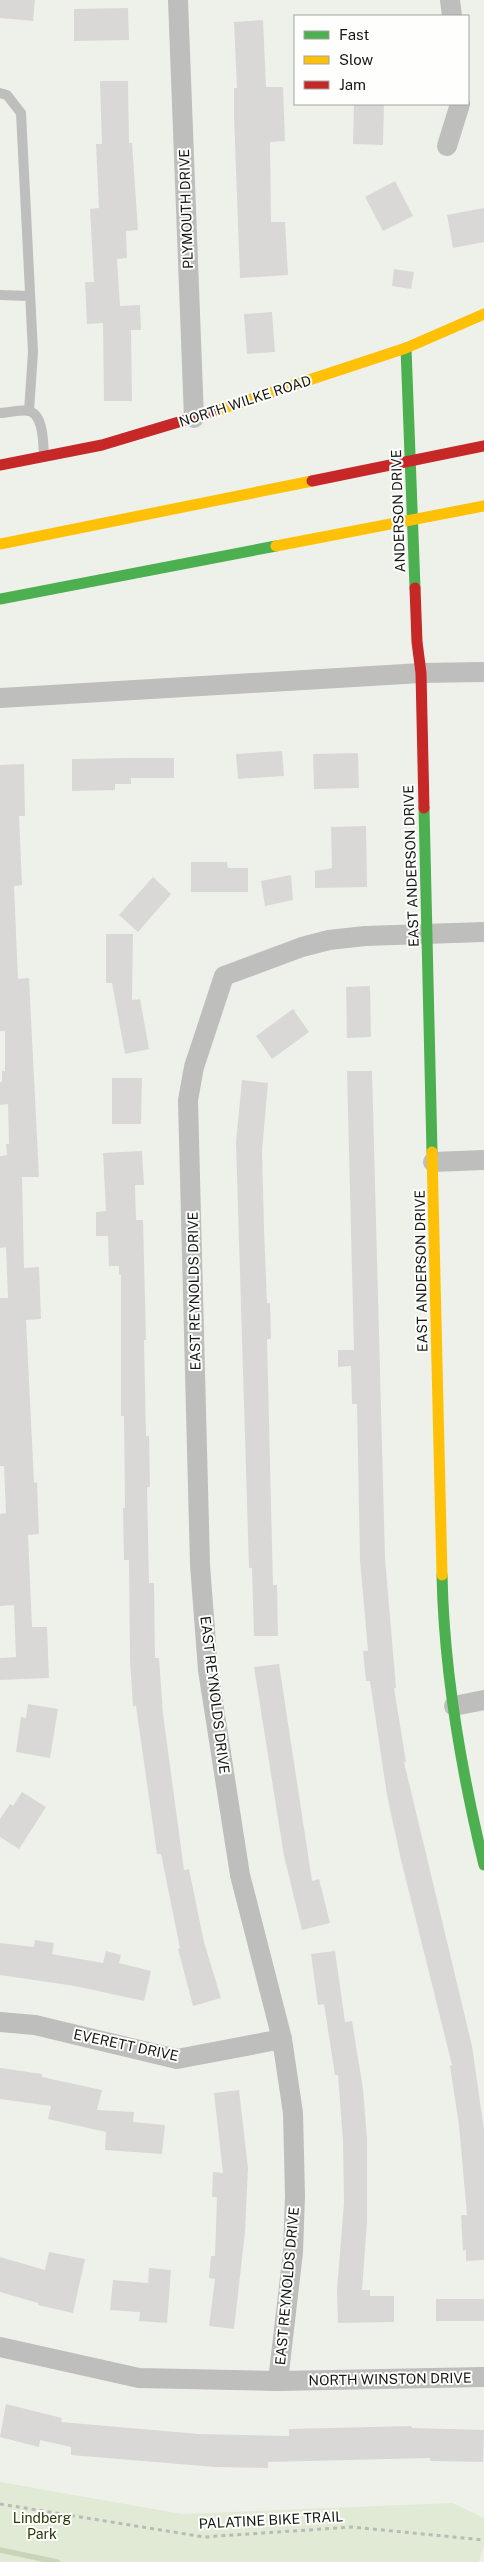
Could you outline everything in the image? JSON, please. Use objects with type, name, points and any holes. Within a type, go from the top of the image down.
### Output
[{"type":"main road","name":"NORTH WILKE ROAD","points":[[0,465],[102,445],[194,418],[406,348],[484,314]]},
{"type":"main road","name":"ANDERSON DRIVE","points":[[406,348],[417,642],[421,673]]},
{"type":"main road","points":[[0,544],[484,446]]},
{"type":"main road","points":[[0,599],[484,506]]},
{"type":"main road","name":"EAST ANDERSON DRIVE","points":[[421,673],[442,1584],[447,1657],[454,1706],[472,1819],[484,1865]]},
{"type":"street","name":"PLYMOUTH DRIVE","points":[[178,0],[194,418]]},
{"type":"street","points":[[450,0],[452,15]]},
{"type":"street","points":[[447,146],[460,105]]},
{"type":"street","points":[[0,698],[421,673],[484,672]]},
{"type":"street","points":[[428,934],[484,932]]},
{"type":"street","name":"EAST REYNOLDS DRIVE","points":[[278,2381],[293,2252],[296,2196],[293,2113],[282,2039],[240,1875],[208,1670],[200,1565],[188,1100],[194,1068],[224,976],[302,946],[330,940],[365,936],[428,934]]},
{"type":"street","points":[[433,1162],[484,1160]]},
{"type":"street","points":[[454,1706],[484,1700]]},
{"type":"street","name":"EVERETT DRIVE","points":[[0,2022],[35,2025],[178,2059],[282,2039]]},
{"type":"street","name":"NORTH WINSTON DRIVE","points":[[0,2347],[138,2378],[278,2381],[484,2377]]},
{"type":"lane","points":[[0,93],[7,96],[21,113],[33,352],[29,411],[38,421],[44,456]]},
{"type":"lane","points":[[0,295],[30,296]]},
{"type":"lane","points":[[0,413],[29,411]]},
{"type":"path","name":"PALATINE BIKE TRAIL","points":[[0,2504],[204,2537],[352,2526],[484,2540]]},
{"type":"green space","name":"Lindberg Park","points":[[0,2482],[182,2514],[453,2503],[484,2518],[484,2544],[479,2562],[0,2562]]},
{"type":"building","points":[[0,0],[35,0],[33,21],[0,18]]},
{"type":"building","points":[[128,8],[129,40],[74,41],[74,9]]},
{"type":"building","points":[[263,20],[266,87],[283,87],[285,141],[270,142],[271,222],[285,222],[288,275],[240,278],[234,116],[234,88],[237,88],[234,22]]},
{"type":"building","points":[[100,81],[128,81],[129,143],[132,143],[138,230],[126,231],[127,258],[117,259],[120,306],[140,305],[141,330],[131,330],[132,401],[104,401],[103,323],[87,324],[85,282],[94,282],[90,209],[99,208],[96,144],[102,144]]},
{"type":"building","points":[[354,105],[384,105],[383,145],[353,144]]},
{"type":"building","points":[[395,181],[413,216],[383,231],[365,197]]},
{"type":"building","points":[[484,208],[484,242],[453,248],[447,215]]},
{"type":"building","points":[[394,269],[414,272],[411,289],[392,286]]},
{"type":"building","points":[[272,312],[275,352],[247,354],[244,314]]},
{"type":"building","points":[[282,751],[284,776],[238,779],[236,754]]},
{"type":"building","points":[[358,753],[359,788],[314,789],[313,754]]},
{"type":"building","points":[[174,758],[174,778],[131,778],[131,784],[115,784],[115,790],[72,791],[72,759]]},
{"type":"building","points":[[24,764],[25,816],[19,816],[22,885],[14,886],[18,979],[29,978],[39,1177],[22,1177],[24,1268],[39,1267],[41,1319],[26,1320],[34,1483],[37,1482],[39,1534],[28,1535],[32,1627],[47,1627],[49,1678],[0,1680],[0,1658],[16,1657],[14,1605],[0,1606],[0,1514],[6,1513],[4,1466],[0,1466],[0,1298],[8,1298],[6,1247],[0,1248],[0,1156],[7,1155],[6,1144],[9,1144],[8,1104],[0,1105],[0,1082],[2,1082],[2,1071],[5,1071],[5,1031],[0,1031],[0,765]]},
{"type":"building","points":[[366,826],[367,887],[315,888],[315,871],[332,868],[331,827]]},
{"type":"building","points":[[191,862],[227,862],[228,868],[248,868],[248,892],[191,892]]},
{"type":"building","points":[[291,875],[293,900],[265,906],[261,881]]},
{"type":"building","points":[[153,877],[171,894],[138,932],[119,915]]},
{"type":"building","points":[[106,934],[133,934],[132,1000],[140,999],[149,1049],[125,1054],[112,983],[106,983]]},
{"type":"building","points":[[370,986],[371,1037],[347,1038],[346,987]]},
{"type":"building","points":[[293,1009],[309,1032],[272,1059],[256,1036]]},
{"type":"building","points":[[347,1071],[372,1071],[385,1558],[396,1688],[394,1688],[406,1762],[404,1762],[472,2046],[484,2130],[484,2260],[466,2261],[466,2250],[463,2251],[461,2215],[467,2215],[459,2125],[450,2066],[452,2065],[401,1860],[387,1795],[370,1681],[366,1681],[363,1651],[368,1651],[360,1560],[357,1404],[352,1404],[351,1366],[338,1367],[338,1350],[354,1350]]},
{"type":"building","points":[[112,1078],[142,1078],[141,1124],[112,1124]]},
{"type":"building","points":[[242,1080],[268,1083],[262,1151],[267,1303],[270,1303],[271,1339],[267,1339],[273,1585],[277,1585],[278,1636],[254,1636],[252,1568],[249,1568],[236,1142]]},
{"type":"building","points":[[142,1151],[144,1185],[135,1185],[136,1220],[143,1220],[146,1436],[149,1436],[150,1487],[147,1487],[149,1583],[154,1583],[155,1658],[159,1658],[163,1714],[184,1870],[189,1869],[204,1942],[221,1998],[193,2006],[178,1949],[180,1948],[161,1854],[157,1854],[136,1706],[133,1706],[130,1660],[129,1560],[124,1560],[123,1508],[125,1508],[124,1416],[121,1416],[121,1275],[119,1275],[119,1266],[109,1266],[108,1236],[96,1236],[96,1212],[106,1211],[103,1153]]},
{"type":"building","points":[[279,1664],[312,1881],[319,1879],[330,1923],[302,1930],[284,1856],[254,1667]]},
{"type":"building","points":[[28,1704],[58,1709],[50,1758],[16,1752],[21,1717],[26,1718]]},
{"type":"building","points":[[22,1792],[46,1807],[19,1849],[0,1837],[0,1819],[10,1804],[13,1806]]},
{"type":"building","points":[[35,1940],[54,1943],[52,1954],[103,1963],[106,1951],[121,1955],[119,1963],[151,1971],[144,2001],[75,1986],[0,1975],[0,1943],[34,1947]]},
{"type":"building","points":[[335,1951],[345,2022],[352,2021],[363,2089],[367,2139],[367,2222],[362,2290],[370,2290],[370,2296],[394,2296],[394,2322],[338,2323],[337,2290],[344,2203],[343,2141],[338,2075],[335,2075],[324,2004],[318,2005],[311,1954]]},
{"type":"building","points":[[0,2068],[42,2074],[42,2077],[102,2090],[97,2110],[134,2112],[133,2122],[165,2125],[162,2154],[105,2150],[106,2132],[48,2119],[51,2106],[0,2099]]},
{"type":"building","points":[[239,2090],[248,2168],[245,2232],[234,2329],[209,2326],[215,2279],[209,2278],[211,2256],[215,2256],[217,2197],[212,2197],[213,2172],[223,2173],[214,2093]]},
{"type":"building","points":[[49,2252],[85,2259],[73,2313],[38,2305],[38,2303],[0,2292],[0,2257],[45,2270]]},
{"type":"building","points":[[149,2268],[171,2270],[167,2323],[139,2321],[140,2312],[110,2310],[113,2280],[148,2283]]},
{"type":"building","points":[[436,2299],[484,2299],[484,2321],[436,2321]]},
{"type":"building","points":[[6,2404],[62,2418],[61,2422],[199,2434],[289,2436],[289,2429],[411,2426],[412,2428],[484,2430],[483,2462],[430,2461],[430,2458],[268,2462],[268,2468],[215,2467],[71,2455],[71,2447],[40,2440],[39,2447],[0,2437]]},
{"type":"waterway","points":[[0,2550],[57,2562]]},
{"type":"traffic: fast","points":[[406,348],[415,588]]},
{"type":"traffic: fast","points":[[0,599],[276,546]]},
{"type":"traffic: fast","points":[[424,808],[432,1152]]},
{"type":"traffic: fast","points":[[442,1575],[446,1648],[455,1721],[484,1865]]},
{"type":"traffic: slow","points":[[212,412],[406,348],[484,314]]},
{"type":"traffic: slow","points":[[0,544],[312,481]]},
{"type":"traffic: slow","points":[[276,546],[484,506]]},
{"type":"traffic: slow","points":[[432,1152],[442,1575]]},
{"type":"traffic: jam","points":[[0,465],[102,445],[212,412]]},
{"type":"traffic: jam","points":[[312,481],[484,446]]},
{"type":"traffic: jam","points":[[415,588],[417,642],[421,673],[424,808]]}]
